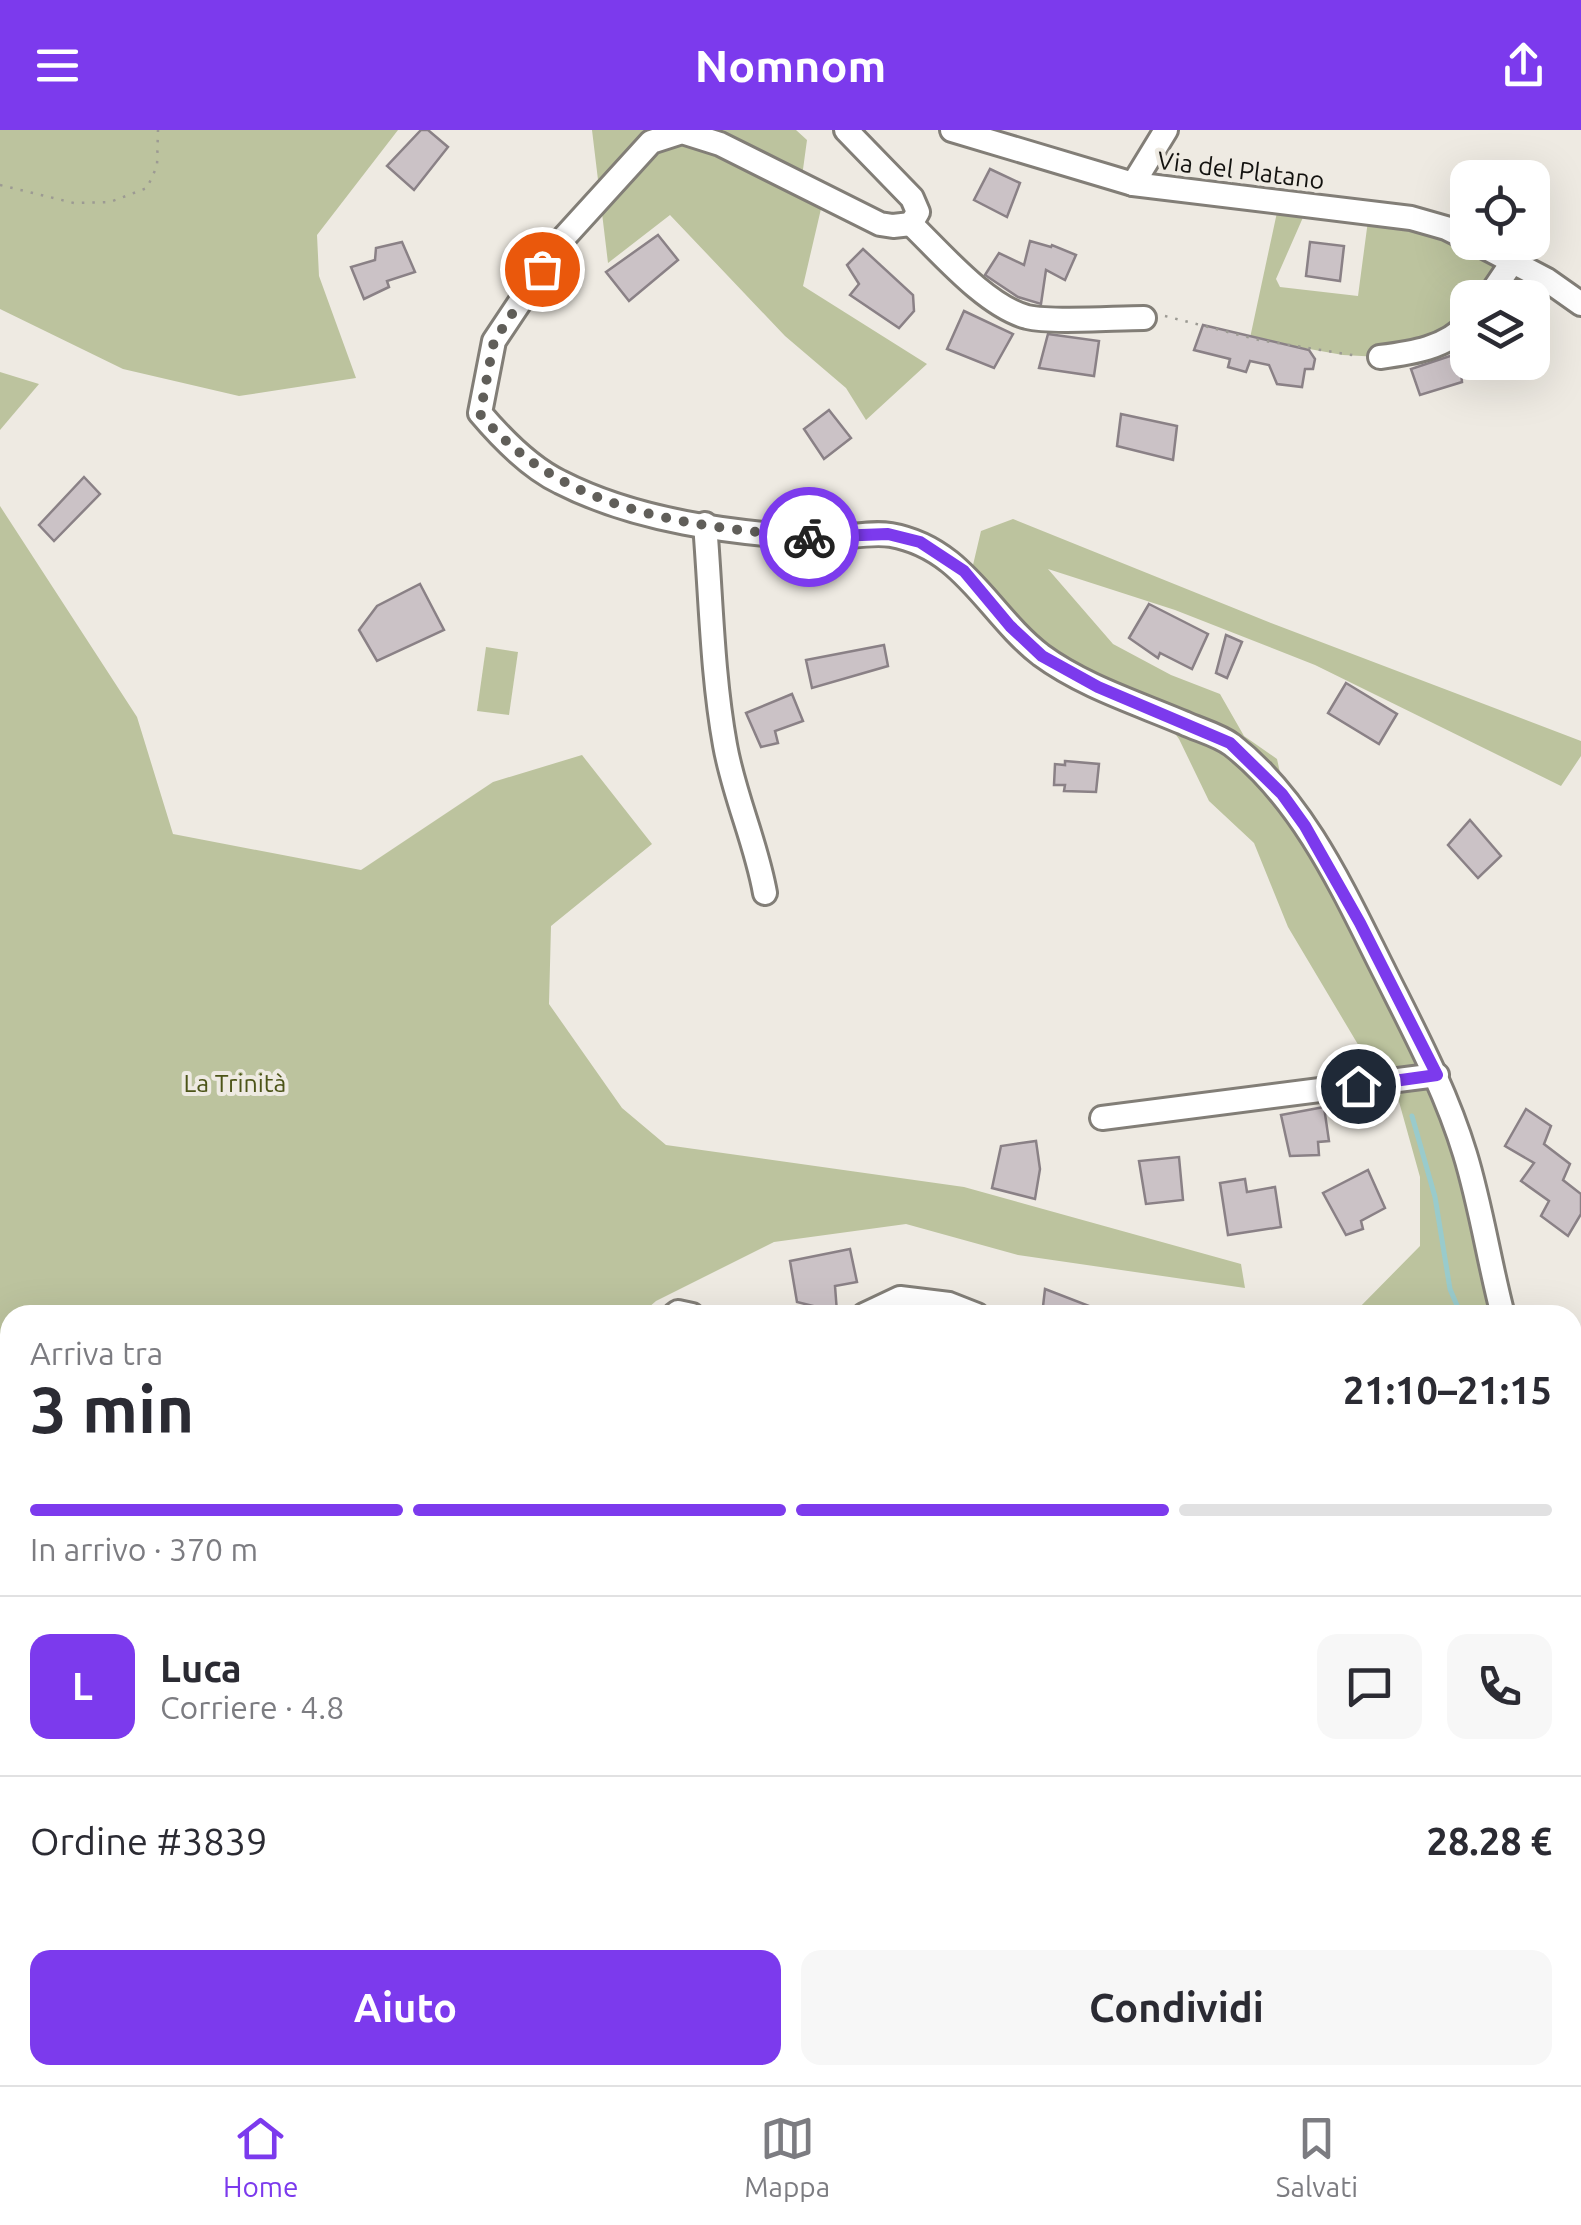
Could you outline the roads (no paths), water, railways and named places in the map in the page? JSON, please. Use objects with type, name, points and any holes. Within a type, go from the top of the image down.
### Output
[{"type":"street","points":[[846,130],[912,198],[918,212],[911,224]]},
{"type":"street","name":"Via del Platano","points":[[952,130],[1133,184],[1411,218],[1450,230]]},
{"type":"street","points":[[1133,184],[1166,130]]},
{"type":"street","points":[[1144,318],[1025,316],[1002,305],[970,280],[911,224],[880,224],[720,144],[682,132],[651,142],[560,242],[494,341],[480,414],[502,440],[558,482],[656,517],[820,538],[888,534],[920,542],[964,571],[1010,626],[1042,656],[1098,687],[1230,743],[1282,794],[1305,826],[1360,923],[1437,1075],[1466,1156],[1501,1305]]},
{"type":"street","points":[[1500,280],[1513,261],[1581,304]]},
{"type":"street","points":[[1380,357],[1418,352],[1450,338]]},
{"type":"street","points":[[705,524],[724,743],[765,893]]},
{"type":"street","points":[[1102,1118],[1437,1075]]},
{"type":"street","points":[[885,1305],[900,1298],[952,1305]]},
{"type":"waterway","points":[[1412,1116],[1435,1197],[1450,1289],[1457,1305]]},
{"type":"park label","name":"La Trinità","points":[[235,1083]]}]
